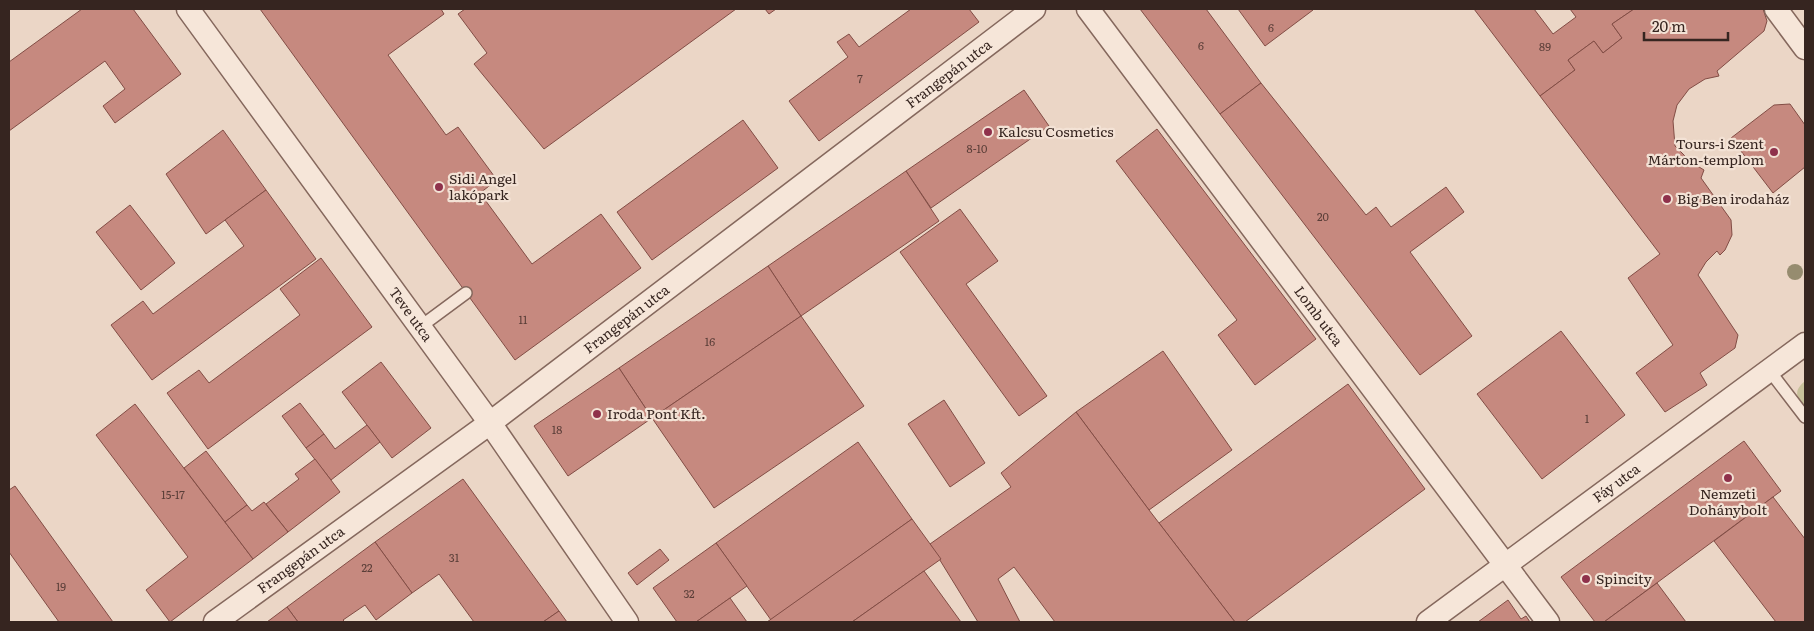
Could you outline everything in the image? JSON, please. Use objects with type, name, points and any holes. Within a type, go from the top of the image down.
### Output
[{"type":"street","name":"Teve utca","points":[[188,9],[490,423],[627,622]]},
{"type":"street","name":"Frangepán utca","points":[[215,622],[490,423],[1034,9]]},
{"type":"street","name":"Lomb utca","points":[[1088,9],[1548,622]]},
{"type":"street","points":[[1776,9],[1805,48]]},
{"type":"street","name":"Fáy utca","points":[[1428,622],[1805,344]]},
{"type":"lane","points":[[420,327],[466,293]]},
{"type":"lane","points":[[1769,370],[1805,416]]},
{"type":"shaded area","points":[[1805,381],[1805,407],[1797,394],[1799,387]]},
{"type":"building","points":[[82,9],[133,9],[181,74],[115,123],[103,106],[125,89],[105,61],[9,131],[9,62]]},
{"type":"building","name":"Sidi Angel lakópark","points":[[260,9],[441,9],[444,14],[388,55],[446,135],[458,127],[497,180],[480,193],[532,264],[601,214],[641,268],[515,360]]},
{"type":"building","points":[[465,9],[736,9],[544,149],[474,64],[487,53],[458,14]]},
{"type":"building","points":[[765,9],[776,9],[769,14]]},
{"type":"building","points":[[911,9],[969,9],[979,22],[819,141],[789,101],[848,57],[837,42],[849,34],[859,47]]},
{"type":"building","points":[[1140,9],[1206,9],[1261,83],[1220,114]]},
{"type":"building","points":[[1238,9],[1312,9],[1313,10],[1265,46]]},
{"type":"building","points":[[1474,9],[1534,9],[1553,34],[1576,17],[1570,9],[1634,9],[1612,24],[1622,38],[1603,53],[1594,41],[1568,60],[1575,70],[1540,96]]},
{"type":"building","name":"Big Ben irodaház","points":[[1634,9],[1763,9],[1767,21],[1764,31],[1717,71],[1719,76],[1705,79],[1689,89],[1677,105],[1673,121],[1675,146],[1691,162],[1704,170],[1701,178],[1731,220],[1732,235],[1725,250],[1720,255],[1717,251],[1706,262],[1698,275],[1738,335],[1735,348],[1700,373],[1707,385],[1665,412],[1636,373],[1673,345],[1628,278],[1660,254],[1540,96],[1575,70],[1568,60],[1594,41],[1603,53],[1622,38],[1612,24]]},
{"type":"building","points":[[1261,83],[1366,215],[1376,207],[1391,227],[1446,187],[1464,212],[1410,252],[1472,336],[1420,375],[1220,114]]},
{"type":"building","points":[[1024,90],[1049,126],[931,208],[906,171]]},
{"type":"building","name":"Tours-i Szent Márton-templom","points":[[1790,104],[1805,125],[1805,167],[1773,193],[1731,138],[1774,105]]},
{"type":"building","points":[[743,120],[778,168],[652,260],[617,212]]},
{"type":"building","points":[[1157,129],[1316,339],[1255,385],[1218,335],[1237,320],[1116,161]]},
{"type":"building","points":[[223,130],[266,190],[206,234],[166,174]]},
{"type":"building","points":[[906,171],[939,221],[801,316],[768,266]]},
{"type":"building","points":[[266,190],[316,259],[152,380],[111,325],[143,301],[153,314],[244,246],[225,220]]},
{"type":"building","points":[[130,205],[175,263],[141,290],[96,232]]},
{"type":"building","points":[[960,209],[998,261],[966,284],[1047,396],[1019,416],[900,252]]},
{"type":"building","points":[[321,258],[372,327],[208,449],[167,393],[199,370],[209,383],[300,315],[280,289]]},
{"type":"building","points":[[768,266],[801,316],[652,418],[619,368]]},
{"type":"building","points":[[801,316],[864,406],[714,508],[652,418]]},
{"type":"building","points":[[1561,331],[1625,415],[1542,479],[1477,394]]},
{"type":"building","points":[[1163,351],[1232,450],[1149,510],[1076,412]]},
{"type":"building","points":[[381,362],[431,428],[392,458],[342,392]]},
{"type":"building","points":[[619,368],[652,418],[568,476],[534,426]]},
{"type":"building","points":[[1348,384],[1425,489],[1245,622],[1235,622],[1159,523]]},
{"type":"building","points":[[944,400],[985,463],[950,487],[908,424]]},
{"type":"building","points":[[300,403],[324,434],[306,448],[282,416]]},
{"type":"building","points":[[135,404],[253,559],[170,622],[146,590],[188,557],[96,435]]},
{"type":"building","points":[[1076,412],[1235,622],[1055,622],[1014,567],[998,579],[1020,622],[978,622],[930,544],[1011,487],[1001,473]]},
{"type":"building","points":[[367,425],[380,442],[331,480],[306,448],[324,434],[335,449]]},
{"type":"building","points":[[1744,441],[1781,491],[1604,622],[1595,622],[1561,577]]},
{"type":"building","points":[[858,442],[912,519],[771,620],[716,543]]},
{"type":"building","points":[[206,451],[247,505],[225,522],[184,468]]},
{"type":"building","points":[[315,459],[340,492],[288,532],[266,504],[299,479],[295,474]]},
{"type":"building","points":[[463,479],[559,611],[543,622],[474,622],[439,574],[412,593],[375,542]]},
{"type":"building","points":[[15,486],[113,622],[59,622],[9,552],[9,490]]},
{"type":"building","points":[[1773,497],[1805,539],[1805,622],[1776,622],[1714,541]]},
{"type":"building","points":[[264,502],[288,532],[253,559],[225,522],[247,505],[252,511]]},
{"type":"building","points":[[912,519],[941,559],[852,622],[767,622]]},
{"type":"building","points":[[375,542],[412,593],[376,620],[365,605],[343,620],[345,622],[298,622],[287,607]]},
{"type":"building","points":[[716,543],[747,586],[696,622],[677,622],[653,588]]},
{"type":"building","points":[[660,549],[669,560],[637,585],[628,573]]},
{"type":"building","points":[[924,571],[961,622],[852,622]]},
{"type":"building","points":[[1657,583],[1686,622],[1604,622]]},
{"type":"building","points":[[730,598],[747,622],[696,622]]},
{"type":"building","points":[[1508,600],[1521,619],[1526,616],[1530,622],[1478,622]]},
{"type":"building","points":[[287,607],[298,622],[267,622]]},
{"type":"building","points":[[559,611],[567,622],[543,622]]},
{"type":"place","name":"Kalcsu Cosmetics","points":[[988,132]]},
{"type":"place","name":"Tours-i Szent Márton-templom","points":[[1774,152]]},
{"type":"place","name":"Sidi Angel lakópark","points":[[439,187]]},
{"type":"place","name":"Big Ben irodaház","points":[[1667,199]]},
{"type":"place","name":"Iroda Pont Kft.","points":[[597,414]]},
{"type":"place","name":"Nemzeti Dohánybolt","points":[[1728,478]]},
{"type":"place","name":"Spincity","points":[[1586,579]]}]
